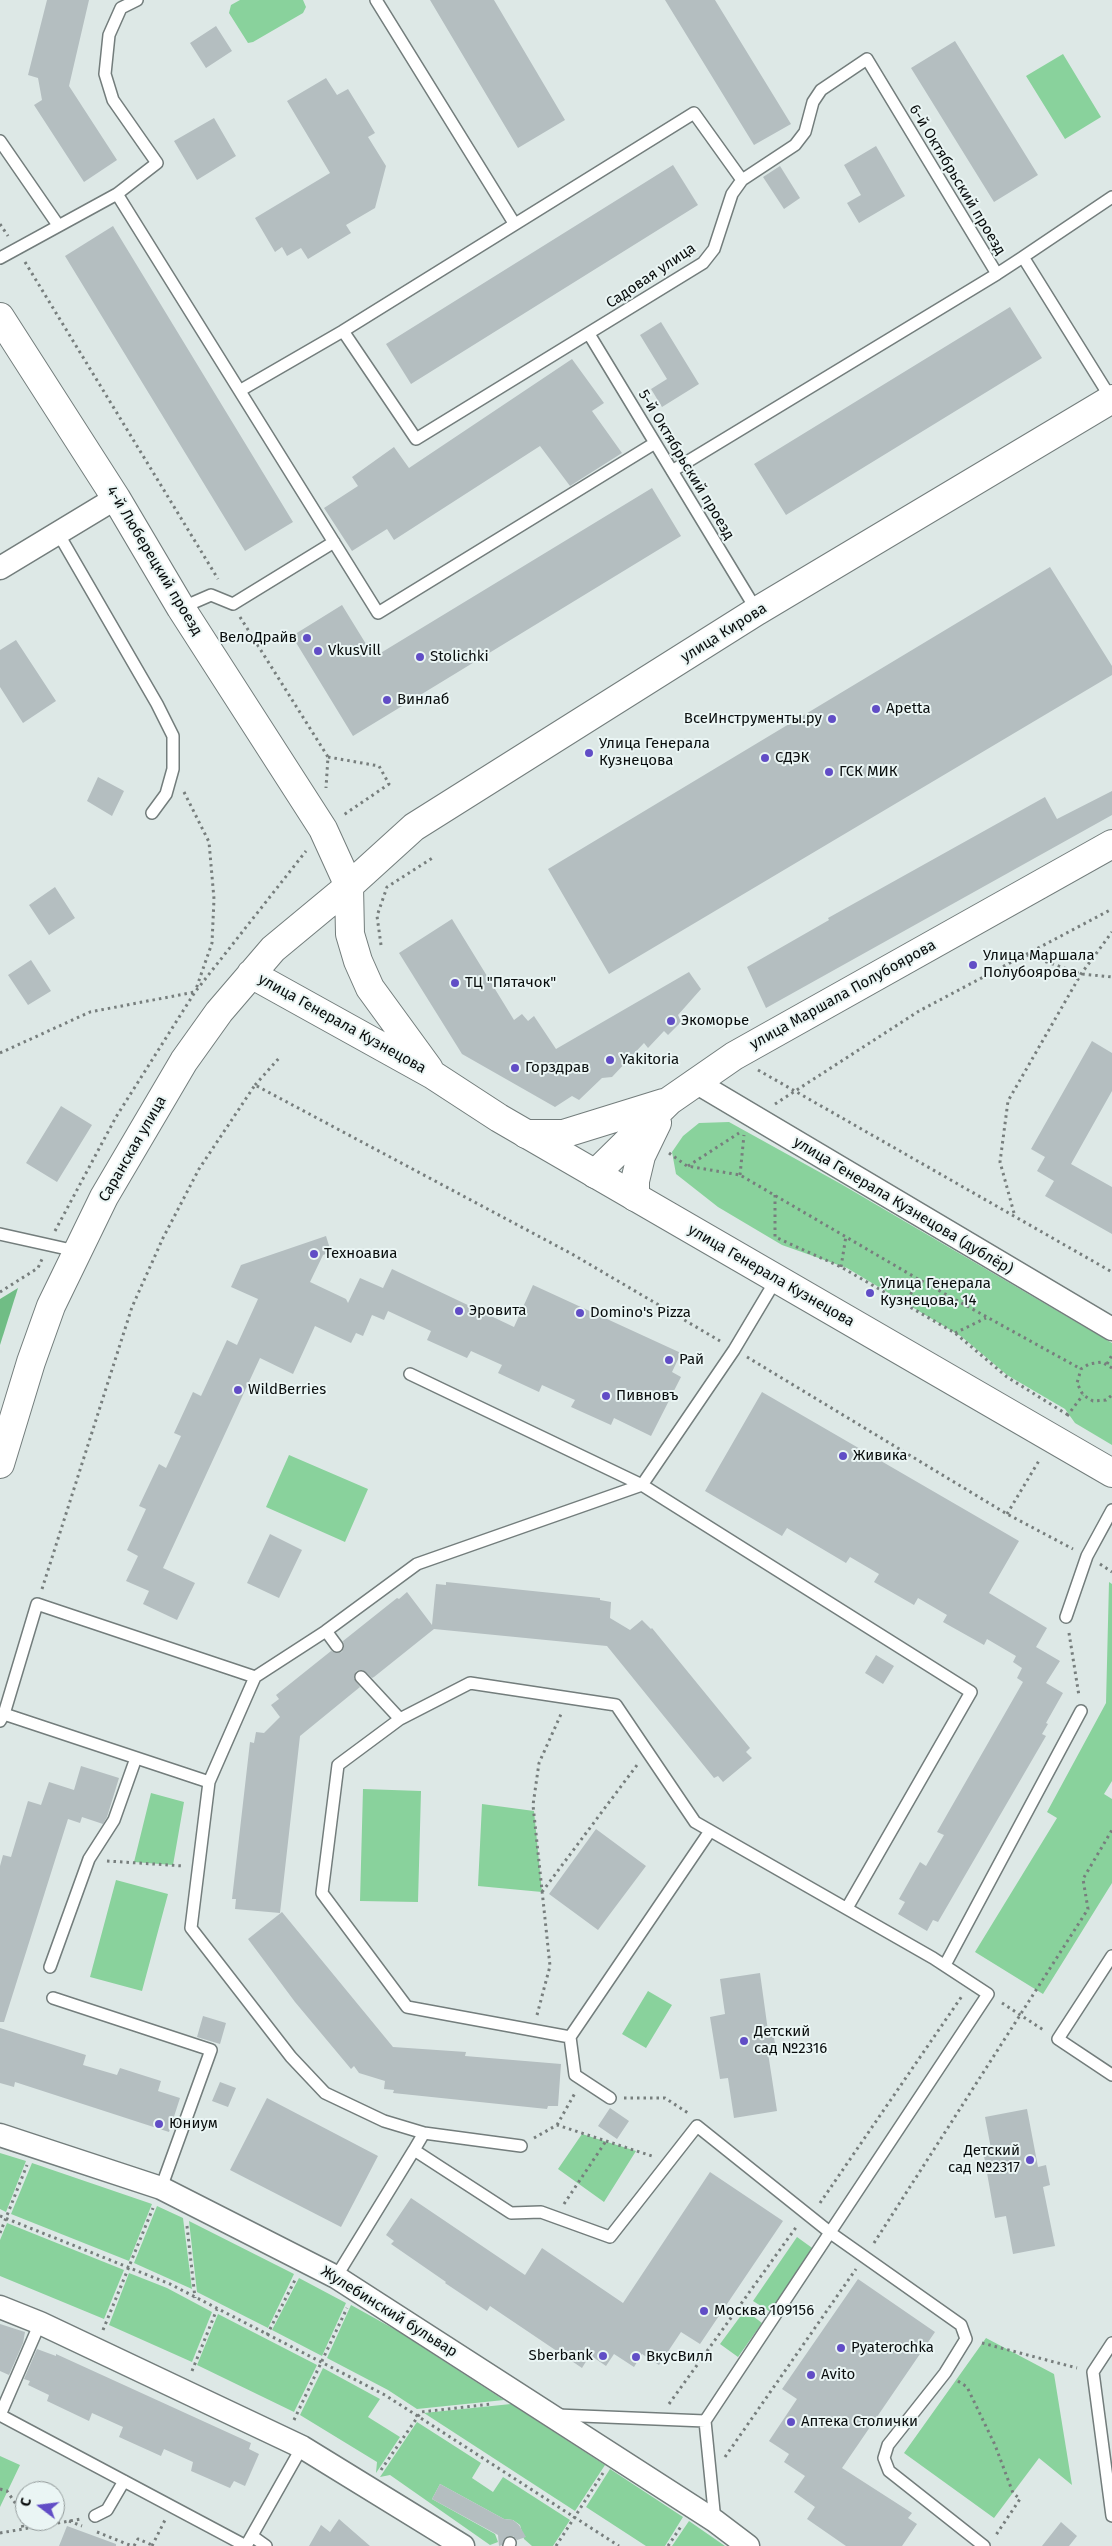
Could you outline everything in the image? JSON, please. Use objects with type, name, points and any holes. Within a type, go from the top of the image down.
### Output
[{"type":"main road","name":"4-й Люберецкий проезд","points":[[0,317],[116,498],[182,608],[323,829],[349,886]]},
{"type":"main road","name":"улица Кирова","points":[[349,886],[414,827],[757,611],[1112,400]]},
{"type":"main road","name":"улица Маршала Полубоярова","points":[[595,1174],[669,1100],[694,1081],[734,1056],[1112,844]]},
{"type":"main road","name":"Саранская улица","points":[[0,1464],[31,1362],[51,1306],[76,1251],[104,1197],[184,1061],[219,1012],[273,949],[349,886]]},
{"type":"main road","name":"улица Генерала Кузнецова","points":[[349,886],[350,934],[366,979],[433,1075]]},
{"type":"main road","name":"улица Генерала Кузнецова","points":[[250,974],[433,1075],[526,1134],[1112,1473]]},
{"type":"main road","points":[[526,1134],[563,1134],[669,1100]]},
{"type":"main road","points":[[635,1197],[635,1181],[641,1156],[669,1100]]},
{"type":"street","points":[[0,568],[116,498]]},
{"type":"street","name":"улица Генерала Кузнецова (дублёр)","points":[[694,1081],[1112,1330]]},
{"type":"street","name":"Жулебинский бульвар","points":[[0,2135],[161,2188],[336,2277],[715,2521],[748,2546]]},
{"type":"street","points":[[0,2307],[40,2323],[293,2443],[462,2546]]},
{"type":"lane","points":[[0,258],[117,194],[156,162],[114,100],[105,74],[109,35],[121,8],[137,0]]},
{"type":"lane","points":[[376,0],[514,224]]},
{"type":"lane","name":"Садовая улица","points":[[343,331],[416,439],[703,263],[714,249],[732,194],[742,180],[795,145],[805,132],[813,102],[822,90],[867,59]]},
{"type":"lane","name":"6-й Октябрьский проезд","points":[[867,59],[996,274],[1023,257],[1112,400]]},
{"type":"lane","points":[[241,390],[343,331],[694,113],[742,180]]},
{"type":"lane","points":[[0,141],[58,225]]},
{"type":"lane","points":[[117,194],[241,390],[378,613],[655,443]]},
{"type":"lane","points":[[1023,257],[1112,197]]},
{"type":"lane","points":[[672,471],[996,274]]},
{"type":"lane","name":"5-й Октябрьский проезд","points":[[589,334],[757,611]]},
{"type":"lane","points":[[58,533],[157,704],[173,736],[173,769],[166,794],[152,812]]},
{"type":"lane","points":[[182,608],[212,595],[232,604],[334,542]]},
{"type":"lane","points":[[0,1234],[76,1251]]},
{"type":"lane","points":[[521,2146],[424,2133],[384,2121],[325,2093],[291,2056],[191,1928],[209,1782],[255,1677],[326,1631],[417,1564],[642,1485],[734,1350],[777,1278]]},
{"type":"lane","points":[[410,1374],[642,1485],[971,1692],[847,1908]]},
{"type":"lane","points":[[1066,1617],[1087,1556],[1112,1510]]},
{"type":"lane","points":[[209,1782],[2,1718],[20,1683],[28,1637],[37,1604],[255,1677]]},
{"type":"lane","points":[[326,1631],[337,1646]]},
{"type":"lane","points":[[28,1637],[39,1640]]},
{"type":"lane","points":[[360,1677],[400,1719]]},
{"type":"lane","points":[[570,2037],[407,2007],[322,1893],[338,1765],[400,1719],[470,1684],[616,1705],[695,1822],[945,1965],[988,1994],[832,2234],[705,2421],[715,2521]]},
{"type":"lane","points":[[945,1965],[1081,1710]]},
{"type":"lane","points":[[50,1968],[89,1860],[114,1820],[136,1758]]},
{"type":"lane","points":[[610,2098],[576,2075],[570,2037],[710,1831]]},
{"type":"lane","points":[[1112,1956],[1058,2039],[1112,2075]]},
{"type":"lane","points":[[53,1998],[211,2050],[161,2188]]},
{"type":"lane","points":[[414,2150],[511,2213],[541,2212],[610,2237],[697,2126],[832,2234],[961,2325],[966,2340],[945,2373],[888,2445],[884,2458],[889,2471],[984,2546]]},
{"type":"lane","points":[[336,2277],[424,2133]]},
{"type":"lane","points":[[40,2323],[0,2415],[239,2544],[246,2546],[252,2536],[293,2443]]},
{"type":"lane","points":[[1112,2343],[1093,2372],[1112,2516]]},
{"type":"lane","points":[[550,2414],[705,2421]]},
{"type":"lane","points":[[95,2516],[107,2510],[124,2481]]},
{"type":"lane","points":[[252,2536],[266,2546]]},
{"type":"path","points":[[0,224],[232,604],[328,757],[326,793]]},
{"type":"path","points":[[0,1292],[38,1268],[48,1245],[116,1117],[195,992],[323,829],[389,784],[379,766],[328,757]]},
{"type":"path","points":[[173,769],[209,842],[214,899],[212,943],[195,992]]},
{"type":"path","points":[[382,950],[377,916],[387,887],[434,857]]},
{"type":"path","points":[[754,1117],[920,1010],[1112,910]]},
{"type":"path","points":[[1014,1214],[1000,1162],[1008,1101],[1081,974],[1112,932]]},
{"type":"path","points":[[1027,955],[1081,974],[1112,977]]},
{"type":"path","points":[[0,1053],[90,1012],[195,992]]},
{"type":"path","points":[[734,1056],[1014,1214],[1112,1272]]},
{"type":"path","points":[[37,1604],[132,1307],[163,1238],[199,1169],[255,1085],[280,1057]]},
{"type":"path","points":[[255,1085],[572,1254],[1007,1514],[1087,1556],[1112,1572]]},
{"type":"path","points":[[740,1175],[744,1129],[687,1166],[740,1175],[986,1318],[1081,1369]]},
{"type":"path","points":[[775,1195],[775,1237],[841,1267],[905,1306],[955,1333],[1007,1377],[1068,1415]]},
{"type":"path","points":[[841,1267],[846,1236]]},
{"type":"path","points":[[905,1306],[918,1279]]},
{"type":"path","points":[[955,1333],[986,1318]]},
{"type":"path","points":[[1107,1364],[1112,1355]]},
{"type":"path","points":[[1112,1368],[1107,1364],[1093,1362],[1081,1369],[1078,1387],[1087,1399],[1100,1401],[1112,1395]]},
{"type":"path","points":[[1066,1617],[1081,1710]]},
{"type":"path","points":[[533,2030],[550,1966],[533,1805],[539,1764],[569,1698]]},
{"type":"path","points":[[542,1892],[647,1752]]},
{"type":"path","points":[[710,2477],[864,2257],[1088,1909],[1083,1879],[1112,1830]]},
{"type":"path","points":[[89,1860],[198,1867]]},
{"type":"path","points":[[988,1994],[1058,2039]]},
{"type":"path","points":[[521,2146],[557,2125],[583,2080]]},
{"type":"path","points":[[610,2098],[665,2098],[691,2116],[697,2126]]},
{"type":"path","points":[[557,2125],[669,2162]]},
{"type":"path","points":[[556,2218],[606,2141]]},
{"type":"path","points":[[0,2233],[34,2146]]},
{"type":"path","points":[[96,2349],[161,2188]]},
{"type":"path","points":[[184,2200],[196,2298]]},
{"type":"path","points":[[0,2216],[129,2268],[196,2298],[385,2395],[619,2546]]},
{"type":"path","points":[[267,2334],[304,2261]]},
{"type":"path","points":[[293,2443],[321,2362],[355,2289]]},
{"type":"path","points":[[184,2391],[217,2309]]},
{"type":"path","points":[[966,2340],[1093,2372]]},
{"type":"path","points":[[945,2373],[967,2388],[995,2445],[1013,2494],[1020,2500],[994,2538]]},
{"type":"path","points":[[369,2488],[421,2412],[529,2401]]},
{"type":"path","points":[[556,2546],[604,2472]]},
{"type":"path","points":[[0,2489],[7,2491],[15,2503]]},
{"type":"path","points":[[134,2546],[138,2539],[152,2546],[171,2506]]},
{"type":"path","points":[[65,2521],[95,2516]]},
{"type":"path","points":[[0,2533],[15,2530]]},
{"type":"green space","points":[[240,0],[303,0],[306,7],[303,13],[253,42],[248,43],[229,13],[231,5]]},
{"type":"green space","points":[[1063,54],[1101,117],[1065,139],[1026,76]]},
{"type":"green space","points":[[729,1122],[841,1184],[1112,1343],[1112,1445],[1075,1423],[1065,1409],[1007,1375],[962,1337],[847,1268],[782,1245],[718,1207],[676,1174],[672,1152],[683,1136],[699,1123]]},
{"type":"green space","points":[[18,1288],[0,1345],[0,1299]]},
{"type":"green space","points":[[289,1455],[368,1489],[345,1542],[266,1507]]},
{"type":"green space","points":[[1109,1582],[1112,1584],[1112,1781],[1104,1794],[1112,1799],[1112,1883],[1043,1994],[975,1952],[1057,1818],[1047,1812],[1106,1703]]},
{"type":"green space","points":[[363,1789],[421,1791],[418,1902],[360,1901]]},
{"type":"green space","points":[[151,1793],[184,1802],[173,1865],[134,1862]]},
{"type":"green space","points":[[482,1804],[534,1811],[542,1892],[478,1886]]},
{"type":"green space","points":[[116,1880],[168,1894],[142,1991],[90,1977]]},
{"type":"green space","points":[[648,1991],[672,2005],[646,2048],[622,2034]]},
{"type":"green space","points":[[582,2134],[636,2151],[604,2202],[558,2169]]},
{"type":"green space","points":[[0,2153],[26,2161],[6,2212],[0,2209]]},
{"type":"green space","points":[[32,2163],[152,2204],[129,2261],[11,2214]]},
{"type":"green space","points":[[157,2206],[183,2218],[192,2289],[134,2263]]},
{"type":"green space","points":[[189,2221],[294,2274],[268,2328],[197,2292]]},
{"type":"green space","points":[[7,2223],[124,2270],[104,2319],[0,2276],[0,2240]]},
{"type":"green space","points":[[797,2237],[815,2250],[772,2313],[753,2301]]},
{"type":"green space","points":[[129,2273],[167,2288],[212,2312],[192,2362],[109,2325]]},
{"type":"green space","points":[[299,2278],[346,2303],[322,2356],[272,2330]]},
{"type":"green space","points":[[351,2305],[396,2330],[504,2400],[417,2409],[388,2390],[327,2358]]},
{"type":"green space","points":[[745,2310],[762,2323],[738,2357],[720,2344]]},
{"type":"green space","points":[[218,2314],[317,2365],[294,2412],[197,2365]]},
{"type":"green space","points":[[986,2338],[1054,2374],[1072,2485],[1039,2458],[994,2518],[904,2453]]},
{"type":"green space","points":[[323,2368],[380,2399],[368,2417],[400,2437],[376,2473],[377,2462],[300,2415]]},
{"type":"green space","points":[[511,2404],[605,2465],[575,2511],[424,2413]]},
{"type":"green space","points":[[417,2422],[481,2463],[472,2478],[493,2492],[503,2477],[570,2520],[553,2546],[532,2546],[524,2539],[520,2525],[513,2520],[504,2519],[440,2484],[432,2499],[495,2534],[498,2542],[490,2545],[390,2475],[380,2477]]},
{"type":"green space","points":[[0,2456],[20,2465],[0,2507]]},
{"type":"green space","points":[[610,2469],[683,2517],[665,2546],[646,2546],[586,2507]]},
{"type":"green space","points":[[689,2521],[725,2546],[672,2546]]},
{"type":"building","points":[[47,0],[89,0],[69,86],[117,160],[84,182],[34,105],[42,100],[38,78],[28,75]]},
{"type":"building","points":[[430,0],[494,0],[565,120],[518,148]]},
{"type":"building","points":[[665,0],[715,0],[791,124],[754,145]]},
{"type":"building","points":[[216,26],[232,51],[206,68],[190,43]]},
{"type":"building","points":[[955,41],[1038,175],[994,202],[911,68]]},
{"type":"building","points":[[326,78],[337,95],[348,89],[375,133],[368,137],[386,166],[375,208],[346,225],[351,233],[308,259],[301,248],[287,256],[282,247],[275,252],[255,218],[330,173],[287,101]]},
{"type":"building","points":[[214,118],[236,156],[197,180],[174,141]]},
{"type":"building","points":[[876,146],[905,196],[859,223],[847,203],[861,195],[844,165]]},
{"type":"building","points":[[673,165],[698,205],[411,384],[386,344]]},
{"type":"building","points":[[780,166],[800,198],[784,209],[763,177]]},
{"type":"building","points":[[113,226],[293,522],[245,551],[65,256]]},
{"type":"building","points":[[1010,307],[1042,358],[786,515],[754,464]]},
{"type":"building","points":[[661,322],[699,384],[662,407],[651,389],[667,379],[640,335]]},
{"type":"building","points":[[572,359],[604,403],[592,411],[622,453],[570,486],[540,446],[394,540],[387,529],[352,551],[324,508],[358,486],[352,477],[394,447],[409,468]]},
{"type":"building","points":[[652,488],[681,536],[353,736],[292,636],[342,605],[374,657]]},
{"type":"building","name":"ГСК МИК","points":[[1050,567],[1112,666],[1112,675],[609,974],[548,869]]},
{"type":"building","points":[[16,640],[56,701],[23,723],[0,687],[0,650]]},
{"type":"building","points":[[98,777],[124,791],[112,816],[87,801]]},
{"type":"building","points":[[1112,791],[1112,815],[766,1008],[747,967],[829,920],[828,918],[1045,797],[1057,819]]},
{"type":"building","points":[[55,887],[75,918],[49,935],[29,905]]},
{"type":"building","name":"ТЦ \"Пятачок\"","points":[[452,919],[514,1020],[522,1014],[528,1021],[534,1016],[556,1049],[689,972],[701,989],[678,1015],[681,1022],[668,1035],[664,1031],[648,1048],[644,1043],[612,1077],[602,1078],[579,1100],[572,1096],[555,1107],[462,1054],[399,953]]},
{"type":"building","points":[[31,960],[51,991],[28,1005],[8,975]]},
{"type":"building","points":[[1092,1041],[1112,1053],[1112,1091],[1071,1164],[1112,1187],[1112,1234],[1045,1196],[1054,1181],[1037,1171],[1045,1157],[1031,1149]]},
{"type":"building","points":[[61,1106],[92,1125],[57,1182],[26,1163]]},
{"type":"building","points":[[326,1236],[331,1252],[323,1255],[310,1282],[346,1299],[348,1303],[360,1278],[383,1288],[392,1269],[514,1327],[533,1285],[681,1353],[672,1372],[681,1377],[651,1436],[614,1418],[611,1425],[571,1407],[575,1400],[542,1385],[539,1392],[498,1373],[502,1365],[471,1351],[467,1358],[427,1340],[431,1331],[388,1311],[384,1320],[372,1315],[363,1336],[356,1333],[351,1343],[315,1326],[293,1374],[260,1358],[163,1568],[195,1583],[177,1620],[143,1604],[149,1591],[126,1581],[138,1556],[127,1550],[146,1509],[139,1506],[159,1464],[166,1468],[181,1436],[174,1433],[193,1392],[201,1396],[227,1340],[237,1345],[258,1299],[231,1287],[241,1265]]},
{"type":"building","points":[[762,1392],[1019,1541],[989,1593],[1047,1628],[1036,1647],[1060,1661],[1046,1683],[1063,1693],[1046,1723],[1048,1724],[1042,1734],[1046,1736],[938,1922],[933,1920],[927,1931],[898,1914],[905,1902],[899,1899],[920,1862],[926,1866],[944,1835],[937,1832],[1023,1682],[1017,1678],[1022,1668],[1013,1662],[1016,1656],[987,1639],[984,1645],[943,1622],[947,1615],[918,1598],[914,1605],[874,1582],[879,1574],[850,1557],[846,1563],[787,1528],[782,1536],[705,1491]]},
{"type":"building","points":[[270,1534],[302,1550],[279,1598],[247,1583]]},
{"type":"building","points":[[446,1582],[600,1598],[600,1600],[611,1602],[610,1618],[630,1630],[642,1620],[652,1628],[750,1748],[746,1752],[752,1758],[723,1782],[718,1776],[714,1778],[607,1646],[434,1629],[374,1677],[372,1678],[363,1670],[356,1671],[354,1678],[360,1687],[300,1736],[280,1913],[235,1909],[236,1899],[232,1899],[250,1742],[254,1743],[256,1732],[264,1733],[280,1717],[271,1705],[279,1699],[276,1695],[331,1651],[342,1652],[343,1641],[407,1592],[432,1625],[436,1584],[446,1585]]},
{"type":"building","points":[[876,1655],[894,1666],[883,1684],[865,1673]]},
{"type":"building","points":[[81,1766],[119,1778],[107,1817],[103,1824],[82,1817],[80,1823],[68,1819],[4,2022],[0,2022],[0,1866],[3,1855],[11,1857],[28,1801],[41,1805],[49,1782],[74,1790]]},
{"type":"building","points":[[596,1829],[646,1866],[598,1930],[549,1894]]},
{"type":"building","points":[[282,1912],[393,2047],[466,2052],[465,2056],[561,2064],[558,2106],[548,2106],[547,2109],[393,2093],[394,2090],[384,2089],[385,2081],[359,2073],[354,2066],[351,2069],[295,2002],[248,1939]]},
{"type":"building","name":"Детский сад №2316","points":[[760,1973],[768,2031],[773,2030],[776,2051],[768,2053],[777,2111],[734,2118],[728,2078],[720,2079],[710,2017],[725,2014],[720,1979]]},
{"type":"building","points":[[203,2016],[226,2023],[220,2044],[197,2037]]},
{"type":"building","points":[[0,2028],[86,2055],[83,2065],[117,2075],[120,2068],[161,2081],[158,2091],[180,2098],[169,2132],[15,2082],[14,2087],[0,2083]]},
{"type":"building","points":[[220,2082],[236,2088],[228,2107],[212,2101]]},
{"type":"building","points":[[267,2098],[378,2156],[341,2227],[230,2170]]},
{"type":"building","points":[[610,2108],[629,2121],[617,2139],[598,2126]]},
{"type":"building","points":[[1027,2109],[1038,2167],[1046,2165],[1050,2185],[1043,2187],[1055,2246],[1013,2254],[1006,2216],[995,2218],[984,2156],[992,2154],[985,2117]]},
{"type":"building","points":[[710,2172],[783,2221],[700,2344],[681,2332],[659,2365],[642,2354],[634,2367],[614,2354],[606,2366],[590,2355],[582,2368],[490,2306],[487,2311],[445,2283],[391,2244],[394,2241],[386,2235],[411,2198],[525,2275],[542,2248],[623,2303]]},
{"type":"building","points":[[858,2279],[935,2332],[842,2468],[912,2513],[908,2518],[917,2524],[902,2546],[846,2546],[807,2519],[815,2507],[794,2492],[805,2476],[784,2462],[789,2454],[769,2441],[797,2399],[782,2389]]},
{"type":"building","points":[[0,2324],[25,2332],[23,2343],[9,2375],[0,2371]]},
{"type":"building","points":[[37,2349],[56,2356],[56,2354],[251,2443],[249,2449],[259,2454],[245,2486],[234,2481],[230,2488],[191,2471],[193,2462],[164,2449],[161,2456],[119,2437],[123,2427],[92,2413],[89,2421],[47,2401],[49,2395],[28,2385],[30,2381],[24,2379]]},
{"type":"building","points":[[440,2484],[504,2519],[513,2520],[519,2525],[526,2537],[517,2540],[513,2536],[508,2536],[502,2545],[499,2546],[498,2535],[432,2499]]},
{"type":"building","points":[[339,2519],[370,2546],[309,2546],[321,2525],[330,2532]]},
{"type":"building","points":[[1061,2522],[1077,2536],[1069,2546],[1042,2546]]},
{"type":"building","points":[[67,2526],[116,2544],[116,2546],[59,2546]]},
{"type":"place","name":"ВелоДрайв","points":[[307,638]]},
{"type":"place","name":"VkusVill","points":[[318,651]]},
{"type":"place","name":"Stolichki","points":[[420,657]]},
{"type":"place","name":"Винлаб","points":[[387,700]]},
{"type":"place","name":"Apetta","points":[[876,709]]},
{"type":"place","name":"ВсеИнструменты.ру","points":[[832,719]]},
{"type":"place","name":"Улица Генерала Кузнецова","points":[[589,753]]},
{"type":"place","name":"СДЭК","points":[[765,758]]},
{"type":"place","name":"ГСК МИК","points":[[829,772]]},
{"type":"place","name":"Улица Маршала Полубоярова","points":[[973,965]]},
{"type":"place","name":"ТЦ \"Пятачок\"","points":[[455,983]]},
{"type":"place","name":"Экоморье","points":[[671,1021]]},
{"type":"place","name":"Yakitoria","points":[[610,1060]]},
{"type":"place","name":"Горздрав","points":[[515,1068]]},
{"type":"place","name":"Техноавиа","points":[[314,1254]]},
{"type":"place","name":"Улица Генерала Кузнецова, 14","points":[[870,1293]]},
{"type":"place","name":"Эровита","points":[[459,1311]]},
{"type":"place","name":"Domino's Pizza","points":[[580,1313]]},
{"type":"place","name":"Рай","points":[[669,1360]]},
{"type":"place","name":"WildBerries","points":[[238,1390]]},
{"type":"place","name":"Пивновъ","points":[[606,1396]]},
{"type":"place","name":"Живика","points":[[843,1456]]},
{"type":"place","name":"Детский сад №2316","points":[[744,2041]]},
{"type":"place","name":"Юниум","points":[[159,2124]]},
{"type":"place","name":"Детский сад №2317","points":[[1030,2160]]},
{"type":"place","name":"Москва 109156","points":[[704,2311]]},
{"type":"place","name":"Pyaterochka","points":[[841,2348]]},
{"type":"place","name":"Sberbank","points":[[603,2356]]},
{"type":"place","name":"ВкусВилл","points":[[636,2357]]},
{"type":"place","name":"Avito","points":[[811,2375]]},
{"type":"place","name":"Аптека Столички","points":[[791,2422]]}]
